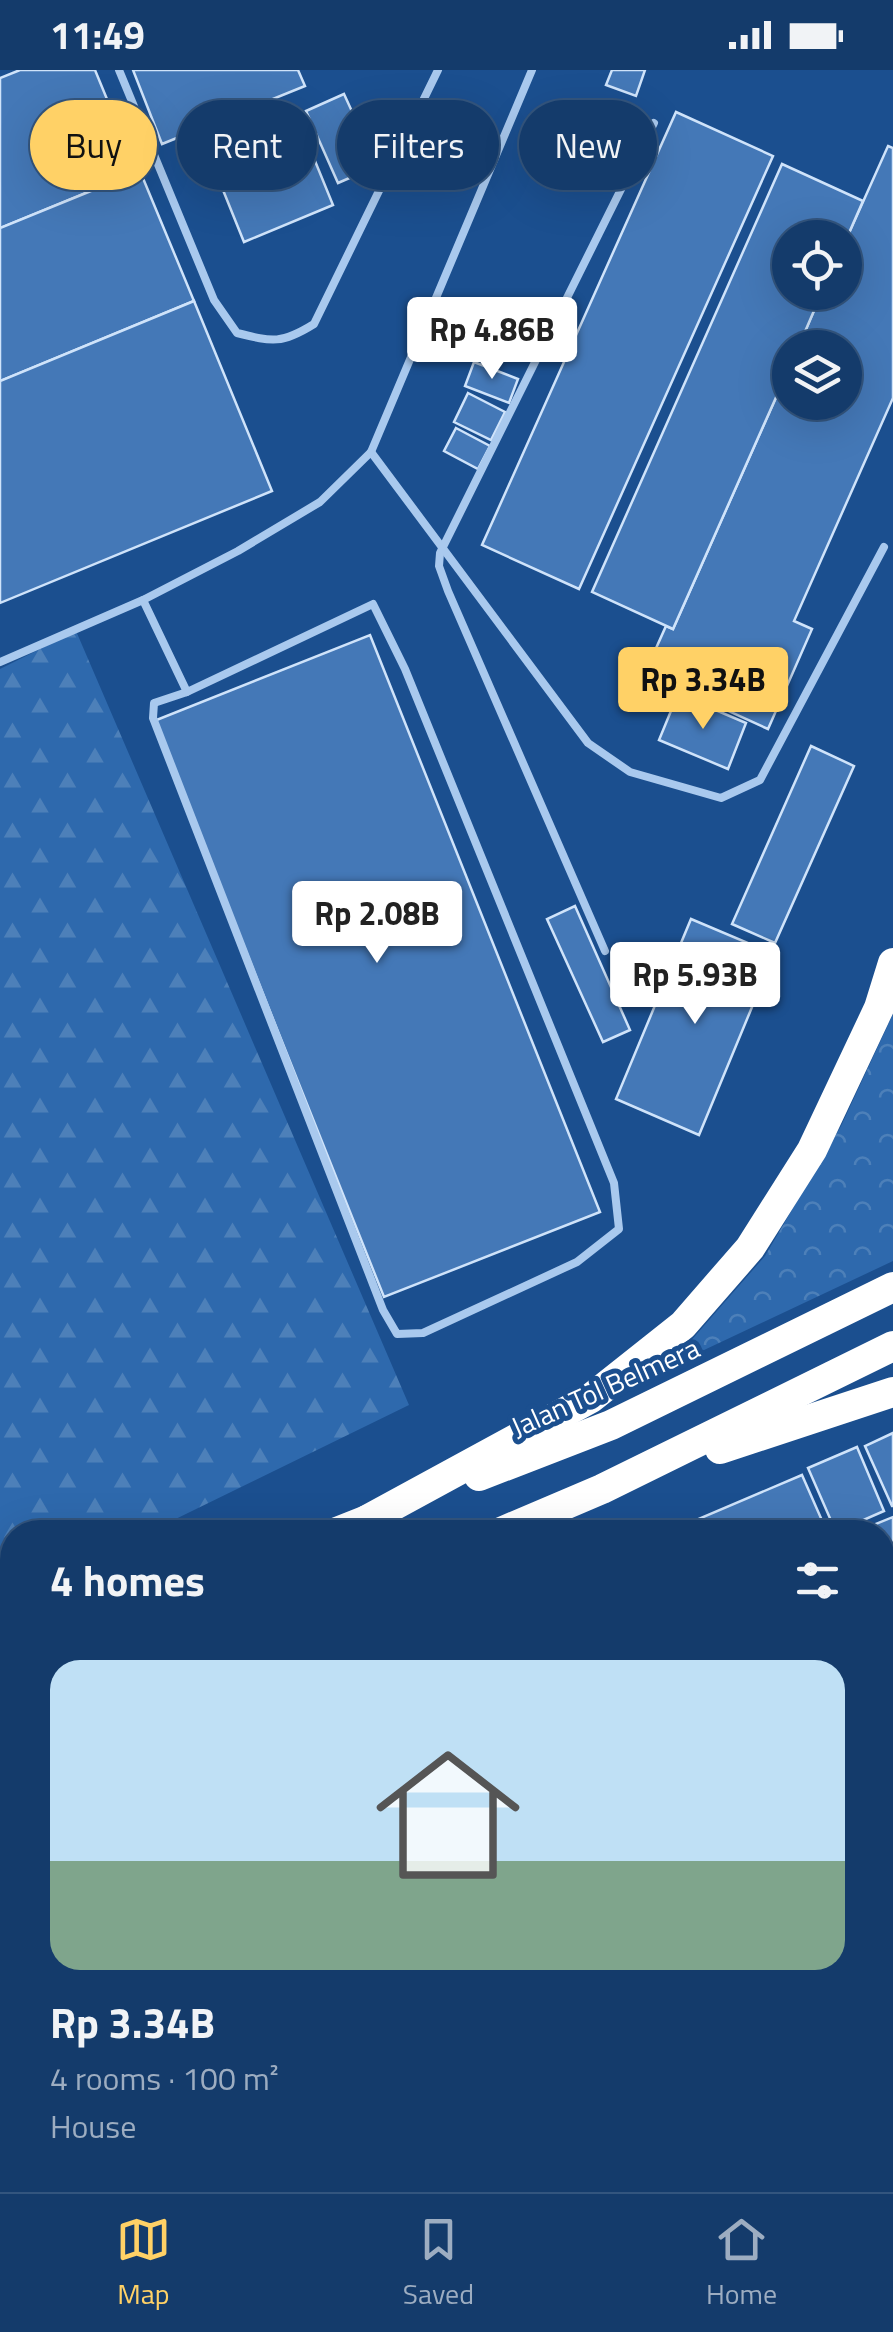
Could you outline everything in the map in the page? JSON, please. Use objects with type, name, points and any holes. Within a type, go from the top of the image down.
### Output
[{"type":"highway","points":[[367,1520],[590,1398],[683,1325],[750,1248],[812,1150],[879,1008],[893,962]]},
{"type":"highway","name":"Jalan Tol Belmera","points":[[367,1520],[611,1426],[893,1287]]},
{"type":"highway","points":[[602,1490],[893,1346]]},
{"type":"highway","points":[[529,1520],[602,1490],[893,1392]]},
{"type":"lane","points":[[119,70],[214,300],[237,333],[263,339],[290,339],[314,324],[438,70]]},
{"type":"lane","points":[[0,662],[143,600],[238,551],[320,502],[371,452],[532,70]]},
{"type":"lane","points":[[605,951],[439,566],[443,546],[620,190]]},
{"type":"lane","points":[[371,452],[588,743],[630,772],[721,798],[760,780],[884,548]]},
{"type":"lane","points":[[143,600],[186,692]]},
{"type":"lane","points":[[372,604],[405,669],[614,1184],[619,1229],[577,1262],[424,1333],[397,1334],[382,1310],[156,730],[154,703],[186,692],[372,604]]},
{"type":"green space","points":[[76,631],[409,1405],[174,1520],[0,1520],[0,669]]},
{"type":"green space","points":[[893,1014],[893,1261],[668,1367],[765,1256],[841,1126]]},
{"type":"building","points":[[20,70],[95,70],[107,100],[30,100],[30,190],[93,190],[0,228],[0,78]]},
{"type":"building","points":[[133,70],[298,70],[305,86],[270,100],[177,100],[177,138],[162,144],[157,131],[157,100],[145,100]]},
{"type":"building","points":[[612,70],[645,70],[636,96],[606,85]]},
{"type":"building","points":[[344,94],[347,100],[337,100],[337,181],[317,136],[317,106]]},
{"type":"building","points":[[676,112],[773,156],[579,589],[482,545],[641,190],[657,190],[657,154]]},
{"type":"building","points":[[888,146],[893,148],[893,398],[794,621],[812,629],[768,729],[645,673],[666,626],[673,629],[772,406],[772,420],[862,420],[862,330],[806,330],[814,310],[862,310],[862,220],[855,220]]},
{"type":"building","points":[[782,164],[863,201],[855,220],[772,220],[772,310],[814,310],[806,330],[772,330],[772,406],[673,629],[592,592]]},
{"type":"building","points":[[317,166],[333,205],[244,242],[223,190],[317,190]]},
{"type":"building","points":[[93,190],[148,190],[194,301],[0,381],[0,228]]},
{"type":"building","points":[[194,301],[272,491],[0,603],[0,381]]},
{"type":"building","points":[[474,362],[518,379],[509,403],[465,386]]},
{"type":"building","points":[[468,393],[505,412],[491,440],[454,422]]},
{"type":"building","points":[[456,428],[490,446],[478,469],[444,451]]},
{"type":"building","points":[[370,635],[600,1212],[384,1297],[154,721]]},
{"type":"building","points":[[678,694],[746,723],[728,769],[659,740]]},
{"type":"building","points":[[811,746],[854,766],[775,943],[732,924]]},
{"type":"building","points":[[575,906],[630,1030],[603,1042],[547,919]]},
{"type":"building","points":[[691,919],[774,954],[699,1135],[616,1099]]},
{"type":"building","points":[[893,1433],[893,1506],[892,1506],[865,1446]]},
{"type":"building","points":[[857,1447],[884,1511],[863,1520],[831,1520],[808,1468]]},
{"type":"building","points":[[802,1475],[822,1520],[696,1520]]}]
